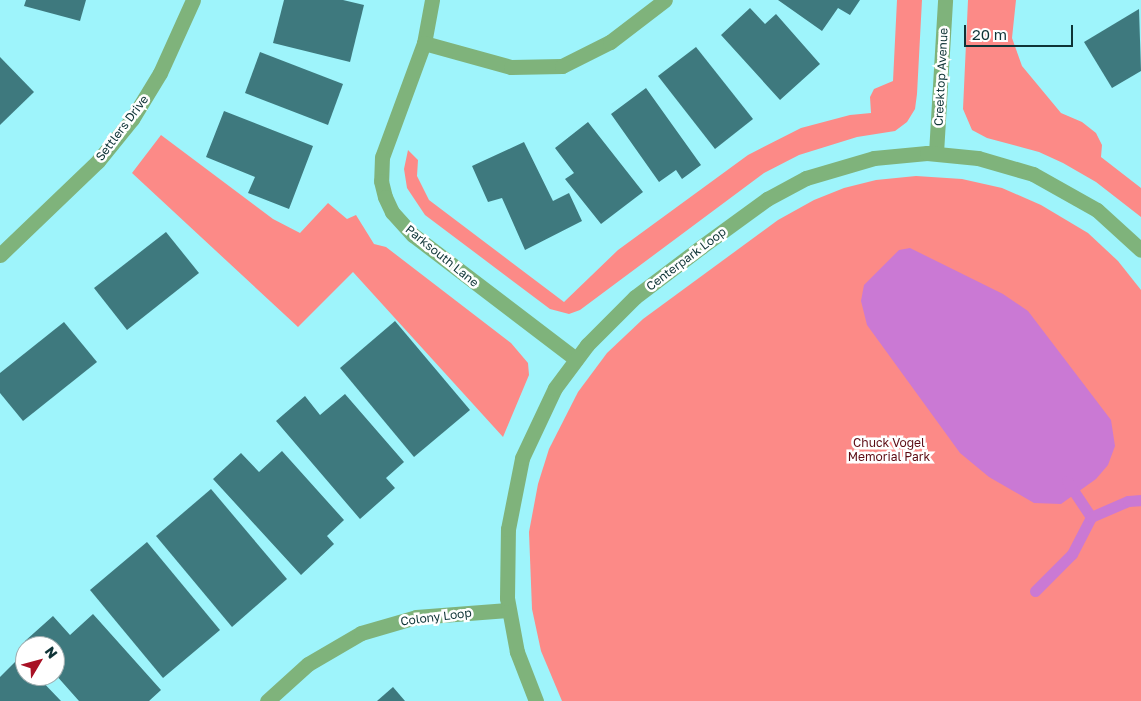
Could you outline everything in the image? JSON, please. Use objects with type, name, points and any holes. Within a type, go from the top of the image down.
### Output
[{"type":"street","name":"Settlers Drive","points":[[0,255],[98,161],[132,119],[164,65],[193,0]]},
{"type":"street","name":"Parksouth Lane","points":[[432,0],[424,43],[382,156],[381,181],[388,204],[413,235],[576,359]]},
{"type":"street","points":[[424,43],[511,67],[562,66],[605,45],[665,0]]},
{"type":"street","name":"Creektop Avenue","points":[[936,153],[945,0]]},
{"type":"street","name":"Centerpark Loop","points":[[536,701],[519,659],[508,610],[507,538],[518,470],[546,405],[576,359],[635,297],[701,246],[793,184],[846,164],[902,154],[936,153],[991,160],[1048,181],[1097,210],[1141,250]]},
{"type":"street","name":"Colony Loop","points":[[267,701],[308,664],[361,634],[388,623],[431,615],[508,610]]},
{"type":"green space","points":[[897,0],[922,0],[917,94],[915,109],[907,122],[895,131],[857,137],[799,155],[764,173],[580,310],[569,314],[550,309],[425,215],[407,188],[404,169],[408,150],[418,160],[417,176],[429,200],[564,302],[618,250],[748,155],[801,128],[850,115],[871,113],[870,97],[874,89],[893,81]]},
{"type":"green space","points":[[968,0],[1016,0],[1012,38],[1022,66],[1061,113],[1082,122],[1096,133],[1102,145],[1101,157],[1141,188],[1141,217],[1096,182],[1063,163],[1039,152],[987,138],[972,130],[963,109]]},
{"type":"green space","points":[[161,135],[273,219],[300,233],[328,203],[347,219],[356,215],[374,244],[386,247],[511,343],[528,363],[529,375],[503,437],[353,272],[298,327],[132,173]]},
{"type":"green space","name":"Chuck Vogel Memorial Park","points":[[916,176],[962,179],[1002,188],[1041,205],[1088,233],[1118,261],[1141,290],[1141,701],[562,701],[541,651],[532,609],[529,532],[538,484],[549,449],[578,392],[607,353],[643,319],[778,220],[814,200],[844,188],[876,180]]},
{"type":"shaded area","points":[[910,248],[1003,294],[1028,311],[1111,420],[1115,446],[1108,465],[1096,479],[1061,504],[1034,503],[989,477],[960,453],[867,325],[861,301],[864,285],[899,250]]},
{"type":"building","points":[[26,0],[86,0],[80,21],[24,6]]},
{"type":"building","points":[[284,0],[343,0],[364,5],[350,62],[273,43]]},
{"type":"building","points":[[778,0],[860,0],[850,15],[838,8],[822,31]]},
{"type":"building","points":[[750,8],[765,24],[776,14],[820,64],[780,100],[721,35]]},
{"type":"building","points":[[1139,9],[1141,71],[1112,88],[1084,42]]},
{"type":"building","points":[[696,47],[753,119],[715,149],[658,76]]},
{"type":"building","points":[[260,52],[343,84],[328,125],[245,93]]},
{"type":"building","points":[[0,57],[34,92],[0,125]]},
{"type":"building","points":[[646,88],[701,165],[682,179],[676,170],[659,182],[611,114]]},
{"type":"building","points":[[224,111],[313,146],[289,209],[248,193],[255,177],[206,157]]},
{"type":"building","points":[[588,122],[643,192],[601,224],[565,179],[574,173],[555,148]]},
{"type":"building","points":[[524,142],[553,201],[569,193],[582,221],[525,250],[502,198],[488,202],[472,166]]},
{"type":"building","points":[[166,232],[199,273],[127,330],[94,288]]},
{"type":"building","points":[[395,321],[470,410],[414,457],[340,368]]},
{"type":"building","points":[[64,322],[97,362],[23,421],[0,393],[0,373]]},
{"type":"building","points":[[345,394],[404,462],[386,478],[395,488],[360,519],[276,421],[305,396],[320,415]]},
{"type":"building","points":[[282,451],[344,520],[327,536],[334,544],[301,575],[213,479],[241,453],[259,472]]},
{"type":"building","points":[[211,489],[287,579],[232,627],[156,536]]},
{"type":"building","points":[[147,542],[220,630],[163,678],[90,590]]},
{"type":"building","points":[[93,614],[161,690],[149,701],[79,701],[65,685],[65,636],[31,636],[53,616],[70,635]]},
{"type":"building","points":[[15,662],[15,686],[47,686],[61,701],[0,701],[0,677]]},
{"type":"building","points":[[393,687],[405,701],[377,701]]},
{"type":"waterway","points":[[1067,481],[1091,517]]},
{"type":"waterway","points":[[1035,591],[1072,554],[1091,517],[1128,501],[1141,500]]}]
